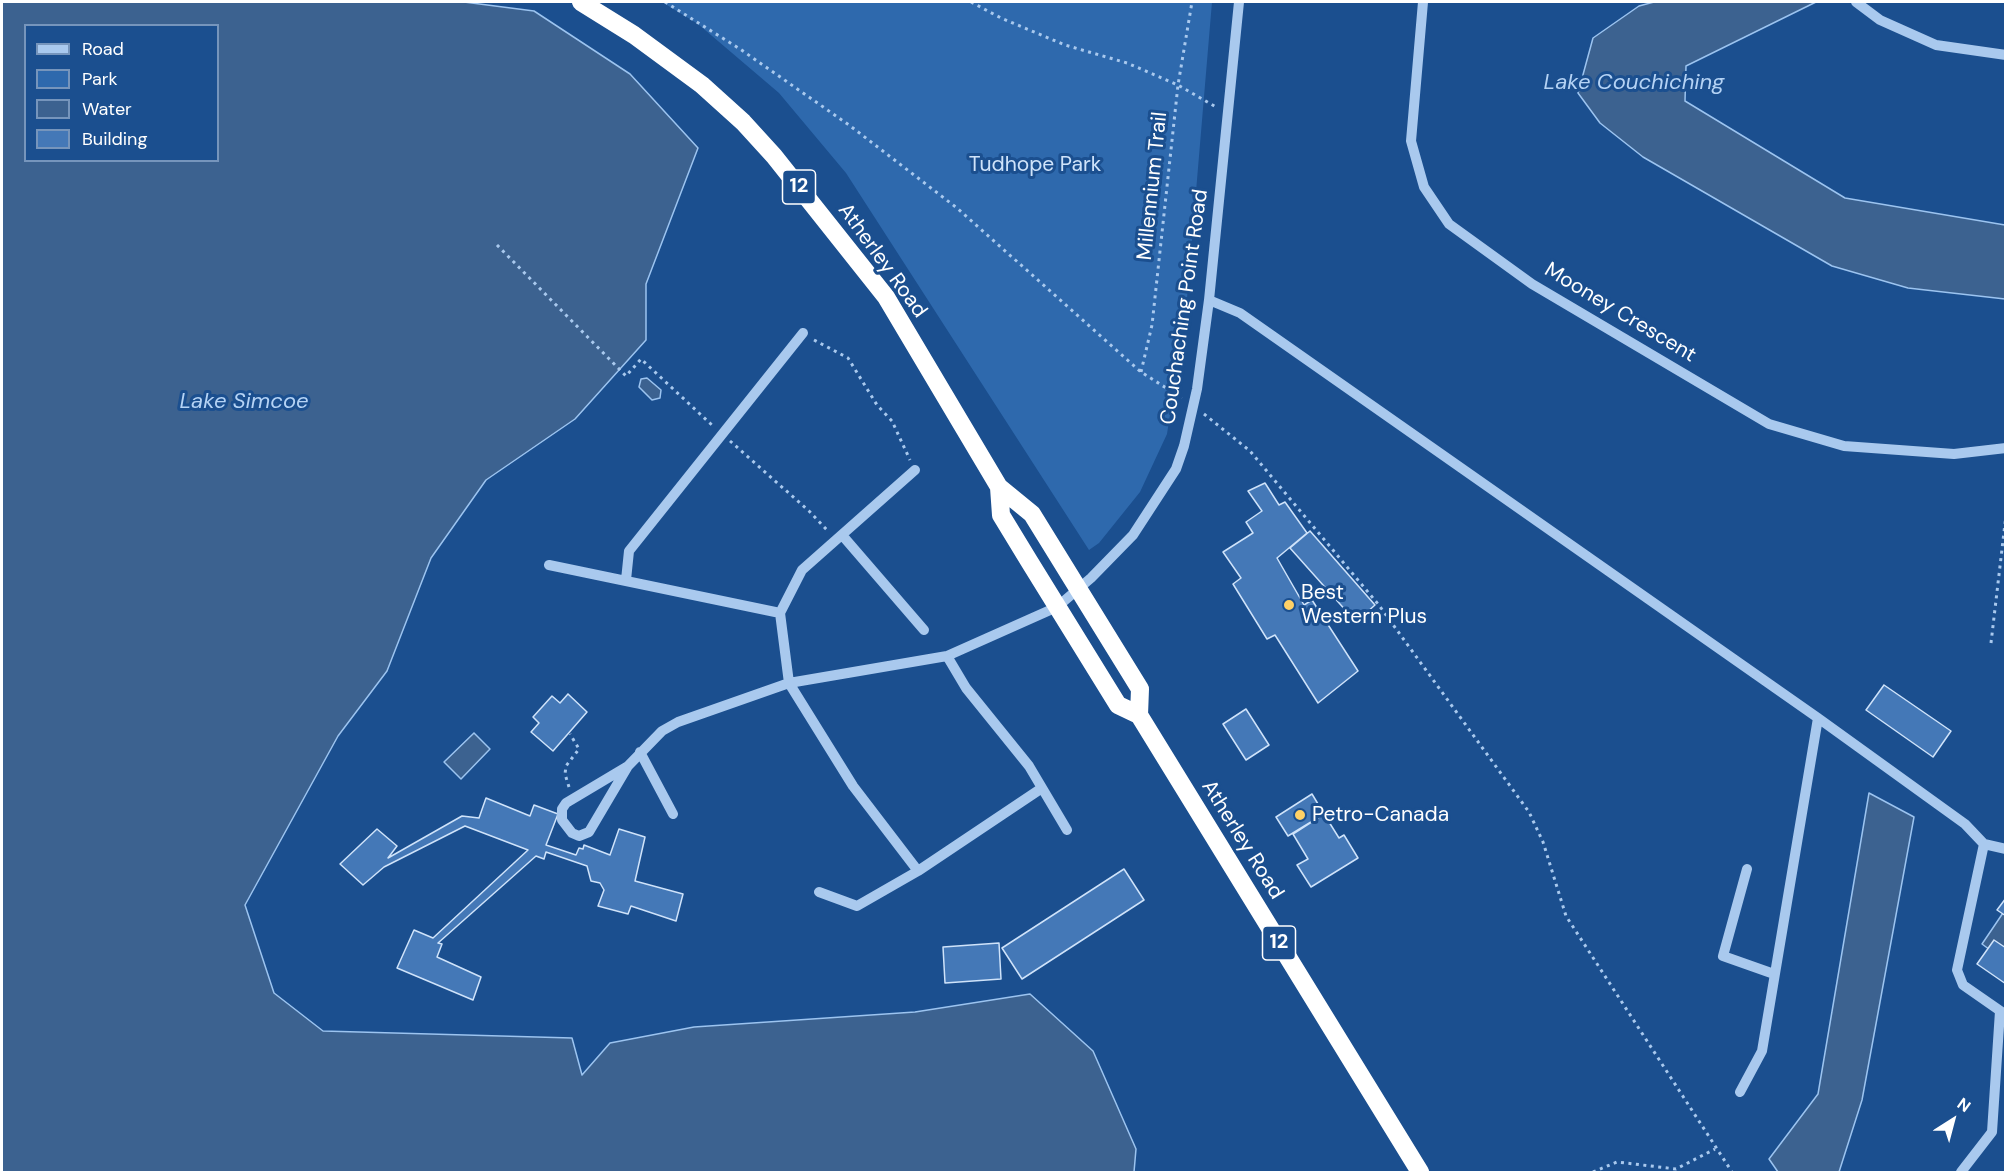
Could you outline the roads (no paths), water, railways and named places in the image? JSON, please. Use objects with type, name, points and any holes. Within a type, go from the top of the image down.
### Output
[{"type":"highway","name":"Atherley Road","points":[[581,2],[634,34],[702,85],[774,156],[886,297],[999,487],[1032,514],[1140,689],[1139,715]]},
{"type":"highway","name":"Atherley Road","points":[[999,487],[1000,515],[1118,705],[1139,715],[1420,1173]]},
{"type":"street","name":"Couchaching Point Road","points":[[628,766],[662,731],[678,722],[789,683],[947,656],[1057,607],[1133,535],[1176,469],[1194,405],[1209,300],[1239,2]]},
{"type":"street","name":"Mooney Crescent","points":[[1423,2],[1411,141],[1424,187],[1449,224],[1532,284],[1768,424],[1844,446],[1954,454],[2006,448]]},
{"type":"street","points":[[1856,2],[1880,20],[1936,45],[2006,55]]},
{"type":"street","points":[[1209,300],[1240,313],[1818,718],[1965,824],[1984,844],[2006,849]]},
{"type":"street","points":[[626,580],[629,551],[803,333]]},
{"type":"street","points":[[915,470],[802,570],[780,613],[789,683],[853,786],[918,871]]},
{"type":"street","points":[[842,535],[924,630]]},
{"type":"street","points":[[549,565],[780,613]]},
{"type":"street","points":[[947,656],[966,688],[1029,766],[1067,830]]},
{"type":"street","points":[[1740,1092],[1761,1050],[1818,718]]},
{"type":"street","points":[[640,752],[673,814]]},
{"type":"street","points":[[628,766],[592,826],[585,834],[572,833],[562,820],[562,809],[573,797],[628,766]]},
{"type":"street","points":[[819,892],[857,906],[918,871],[1042,788]]},
{"type":"street","points":[[1961,1173],[1992,1132],[2003,1013],[1963,985],[1957,970],[1984,844]]},
{"type":"street","points":[[1747,869],[1723,956],[1774,975]]},
{"type":"water","name":"Lake Simcoe","points":[[2,2],[464,2],[534,11],[630,74],[698,148],[646,284],[646,340],[575,419],[486,480],[431,558],[387,671],[338,736],[245,905],[274,993],[323,1031],[572,1038],[582,1075],[610,1043],[694,1027],[915,1012],[1030,994],[1093,1051],[1136,1149],[1134,1172],[2,1172]]},
{"type":"water","name":"Lake Couchiching","points":[[1654,2],[1816,2],[1686,66],[1685,101],[1845,198],[2005,225],[2005,299],[1908,288],[1832,266],[1643,157],[1600,123],[1578,93],[1593,38],[1639,6]]},
{"type":"water","points":[[647,378],[661,390],[660,398],[652,400],[639,387],[641,379]]},
{"type":"water","points":[[474,733],[490,749],[461,779],[444,762]]},
{"type":"water","points":[[1869,793],[1914,817],[1862,1100],[1839,1172],[1778,1172],[1769,1159],[1818,1094]]},
{"type":"water","points":[[2006,911],[2005,961],[1982,944]]},
{"type":"place","name":"Best Western Plus","points":[[1289,605]]},
{"type":"place","name":"Petro-Canada","points":[[1300,815]]},
{"type":"park label","name":"Tudhope Park","points":[[1035,165]]}]
